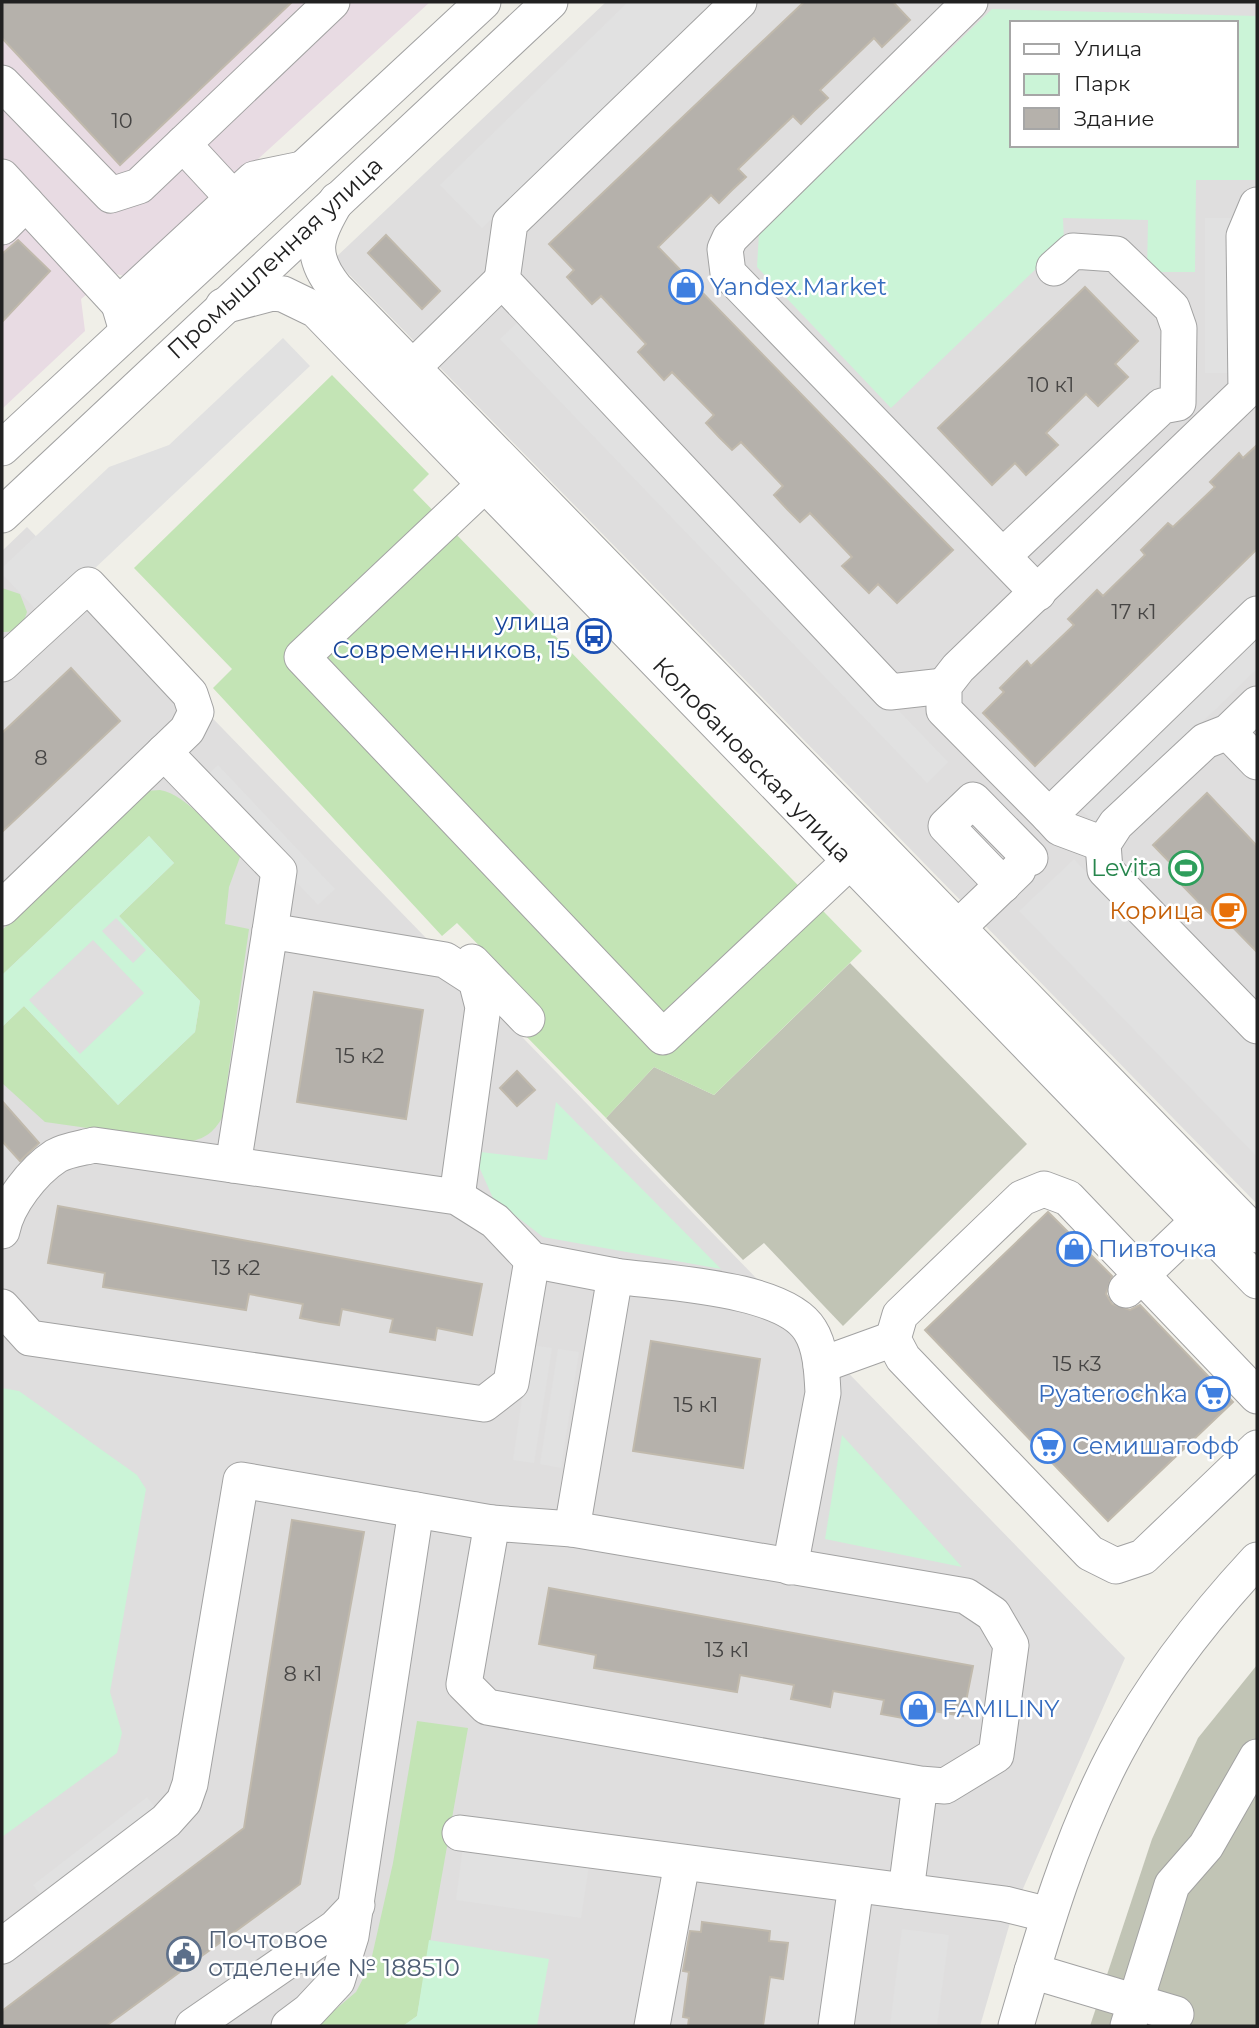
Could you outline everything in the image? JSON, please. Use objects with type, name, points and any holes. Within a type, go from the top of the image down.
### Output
[{"type":"street","points":[[2,82],[111,195],[139,186],[332,2]]},
{"type":"street","name":"Промышленная улица","points":[[2,448],[123,317],[302,169],[483,2]]},
{"type":"street","name":"Промышленная улица","points":[[2,515],[550,2]]},
{"type":"street","points":[[402,377],[502,280],[510,223],[739,2]]},
{"type":"street","points":[[970,2],[730,238],[725,249],[725,262],[728,273],[1038,593]]},
{"type":"street","points":[[183,144],[233,198]]},
{"type":"street","points":[[2,177],[14,215],[123,317],[233,198],[254,179],[302,169]]},
{"type":"street","name":"Колобановская улица","points":[[337,200],[320,232],[320,270],[402,377],[1210,1210],[1257,1280]]},
{"type":"street","points":[[1102,844],[1055,822],[944,710],[944,686],[958,668],[1246,391],[1244,236],[1257,205]]},
{"type":"street","points":[[1054,268],[1073,251],[1116,254],[1172,308],[1179,328],[1178,403]]},
{"type":"street","points":[[502,280],[890,692],[944,686]]},
{"type":"street","name":"Колобановская улица","points":[[223,306],[257,294],[272,293],[293,298],[316,310],[402,377]]},
{"type":"street","points":[[1003,556],[1162,406],[1178,403],[1214,424]]},
{"type":"street","points":[[496,474],[302,657],[663,1037],[861,850]]},
{"type":"street","points":[[2,664],[88,584],[190,694],[196,712],[187,730],[2,908]]},
{"type":"street","points":[[947,938],[1030,858],[1055,822],[1257,614]]},
{"type":"street","points":[[1257,704],[1228,732],[1205,741],[1116,824],[1102,844],[1105,870],[1257,1026]]},
{"type":"street","points":[[1228,732],[1257,762]]},
{"type":"street","points":[[164,752],[279,871],[233,1166]]},
{"type":"street","points":[[1003,885],[946,826],[973,800],[1030,858]]},
{"type":"street","points":[[270,930],[445,960],[479,977]]},
{"type":"street","points":[[453,942],[479,977],[527,1018]]},
{"type":"street","points":[[457,1197],[483,1007],[479,977]]},
{"type":"street","points":[[2,1223],[22,1189],[57,1156],[94,1145],[457,1197],[495,1221],[532,1260],[615,1276],[764,1297],[791,1311],[810,1330],[821,1365],[823,1393],[790,1567]]},
{"type":"street","points":[[1257,1396],[1133,1282],[1068,1198],[1044,1189],[1022,1198],[900,1315],[893,1339],[904,1359],[1090,1553],[1116,1566],[1143,1557],[1257,1448]]},
{"type":"street","points":[[1133,1282],[1210,1210]]},
{"type":"street","name":"Колобановская улица","points":[[1210,1210],[1257,1235]]},
{"type":"street","points":[[2,1307],[30,1338],[484,1404],[511,1383],[532,1260]]},
{"type":"street","points":[[572,1529],[615,1276]]},
{"type":"street","points":[[821,1365],[893,1339]]},
{"type":"street","points":[[2,1947],[166,1821],[184,1801],[190,1784],[242,1480],[492,1523],[572,1529],[966,1596],[993,1614],[1011,1645],[996,1755],[946,1786],[919,1784],[487,1707],[464,1684],[492,1523]]},
{"type":"street","points":[[289,2026],[309,2011],[337,1981],[357,1905],[416,1510]]},
{"type":"street","points":[[1016,2026],[1049,1915],[1086,1816],[1117,1751],[1184,1649],[1257,1560]]},
{"type":"street","points":[[1132,2014],[1172,1885],[1206,1846],[1257,1757]]},
{"type":"street","points":[[906,1891],[919,1784]]},
{"type":"street","points":[[460,1833],[1005,1904],[1049,1915]]},
{"type":"street","points":[[652,2026],[682,1863]]},
{"type":"street","points":[[836,2026],[856,1885]]},
{"type":"street","points":[[193,2026],[335,1928],[357,1905]]},
{"type":"street","points":[[1032,1971],[1132,2014],[1176,2014]]},
{"type":"shaded area","points":[[2,2],[430,2],[129,277],[112,273],[81,299],[85,331],[2,409]]},
{"type":"shaded area","points":[[606,2],[1257,2],[1257,1204],[334,259]]},
{"type":"shaded area","points":[[628,2],[712,4],[482,228],[440,185]]},
{"type":"shaded area","points":[[1205,218],[1234,218],[1234,373],[1205,373]]},
{"type":"shaded area","points":[[522,318],[948,762],[927,783],[500,339]]},
{"type":"shaded area","points":[[283,338],[310,366],[43,617],[2,574],[2,568],[109,467],[169,445]]},
{"type":"shaded area","points":[[27,527],[1125,1658],[1014,1909],[980,2026],[2,2026],[2,551]]},
{"type":"shaded area","points":[[1257,635],[1257,669],[1097,825],[1080,808]]},
{"type":"shaded area","points":[[218,765],[335,889],[318,905],[201,781]]},
{"type":"shaded area","points":[[1074,859],[1257,1049],[1257,1157],[1019,911]]},
{"type":"shaded area","points":[[850,963],[1027,1144],[843,1326],[764,1243],[743,1260],[606,1118],[654,1067],[714,1095]]},
{"type":"shaded area","points":[[530,1345],[552,1348],[534,1463],[513,1460]]},
{"type":"shaded area","points":[[558,1349],[579,1352],[561,1468],[540,1464]]},
{"type":"shaded area","points":[[1257,1665],[1257,2026],[1090,2026],[1152,1839],[1198,1738]]},
{"type":"shaded area","points":[[147,1797],[166,1821],[51,1909],[33,1885]]},
{"type":"shaded area","points":[[463,1847],[589,1865],[581,1918],[456,1900]]},
{"type":"shaded area","points":[[902,1929],[949,1935],[937,2026],[890,2026]]},
{"type":"green space","points":[[992,9],[1257,16],[1257,180],[1196,180],[1195,272],[1147,272],[1148,220],[1063,218],[1064,242],[891,408],[757,267],[759,233]]},
{"type":"green space","points":[[332,375],[429,474],[413,490],[862,951],[714,1095],[654,1067],[606,1118],[522,1032],[543,1011],[457,923],[442,936],[213,688],[232,669],[134,568]]},
{"type":"green space","points":[[2,588],[20,594],[27,612],[18,627],[7,632],[2,632]]},
{"type":"green space","points":[[160,790],[181,799],[192,808],[240,857],[229,887],[225,924],[249,929],[222,1118],[208,1134],[187,1142],[45,1122],[2,1083],[2,1027],[24,1006],[118,1105],[195,1032],[200,1001],[119,916],[174,863],[149,836],[2,975],[2,930],[146,791]]},
{"type":"green space","points":[[149,836],[174,863],[119,916],[200,1001],[195,1032],[118,1105],[24,1006],[2,1027],[2,975]],"holes":[[[116,918],[146,950],[133,963],[102,931]],[[93,940],[144,993],[80,1054],[29,1000]]]},
{"type":"green space","points":[[556,1102],[721,1269],[543,1237],[493,1198],[472,1151],[547,1160]]},
{"type":"green space","points":[[2,1388],[19,1391],[137,1475],[146,1489],[110,1692],[122,1733],[117,1753],[2,1837]]},
{"type":"green space","points":[[842,1435],[962,1567],[825,1539]]},
{"type":"green space","points":[[417,1721],[468,1728],[417,2016],[403,2026],[316,2026],[356,1992],[370,1965],[393,1863]]},
{"type":"green space","points":[[429,1940],[549,1959],[537,2026],[403,2026],[417,2016]]},
{"type":"building","points":[[2,2],[292,2],[120,165],[2,38]]},
{"type":"building","points":[[804,2],[893,2],[910,20],[882,47],[874,38],[820,90],[828,98],[801,124],[793,116],[738,169],[746,177],[719,203],[711,195],[658,247],[953,550],[897,603],[878,584],[869,593],[842,566],[852,557],[810,513],[800,522],[787,509],[774,495],[783,486],[741,442],[732,450],[719,437],[706,423],[714,415],[672,372],[664,380],[638,352],[646,344],[601,296],[592,304],[567,277],[574,270],[549,244]]},
{"type":"building","points":[[386,235],[440,291],[422,309],[368,253]]},
{"type":"building","points":[[18,240],[50,271],[2,322],[2,254]]},
{"type":"building","points":[[1085,287],[1138,341],[1115,364],[1128,377],[1098,406],[1086,394],[1046,433],[1058,445],[1026,475],[1015,463],[992,485],[938,428]]},
{"type":"building","points":[[1257,445],[1257,549],[1035,766],[983,713],[1004,692],[1000,688],[1027,661],[1031,666],[1074,625],[1068,619],[1097,590],[1103,596],[1145,555],[1141,550],[1168,523],[1173,527],[1215,487],[1210,482],[1239,453],[1243,458]]},
{"type":"building","points":[[71,668],[120,721],[2,832],[2,733]]},
{"type":"building","points":[[1207,793],[1257,846],[1257,952],[1216,910],[1211,915],[1180,883],[1185,878],[1153,845]]},
{"type":"building","points":[[314,992],[423,1010],[406,1119],[297,1102]]},
{"type":"building","points":[[517,1071],[535,1090],[517,1106],[500,1088]]},
{"type":"building","points":[[2,1101],[39,1143],[20,1161],[2,1141]]},
{"type":"building","points":[[58,1206],[482,1284],[472,1335],[437,1328],[435,1340],[390,1332],[393,1319],[342,1309],[339,1325],[320,1322],[300,1318],[303,1304],[249,1294],[246,1310],[103,1287],[105,1273],[48,1263]]},
{"type":"building","points":[[1048,1212],[1112,1276],[1106,1294],[1112,1304],[1130,1310],[1140,1305],[1233,1402],[1108,1521],[925,1330]]},
{"type":"building","points":[[651,1341],[760,1359],[743,1468],[633,1451]]},
{"type":"building","points":[[292,1520],[364,1532],[300,1884],[106,2026],[2,2026],[2,2011],[244,1828]]},
{"type":"building","points":[[549,1588],[973,1666],[963,1716],[928,1710],[925,1722],[881,1714],[884,1700],[833,1691],[830,1707],[791,1699],[794,1685],[740,1675],[737,1692],[594,1668],[596,1655],[539,1644]]},
{"type":"building","points":[[702,1922],[770,1931],[769,1941],[788,1943],[783,1979],[770,1977],[763,2026],[688,2026],[689,2018],[683,2017],[689,1972],[683,1971],[690,1931],[701,1932]]},
{"type":"place","name":"Yandex.Market","points":[[686,287]]},
{"type":"place","name":"улица Современников, 15","points":[[594,636]]},
{"type":"place","name":"Levita","points":[[1186,868]]},
{"type":"place","name":"Корица","points":[[1229,911]]},
{"type":"place","name":"Пивточка","points":[[1074,1249]]},
{"type":"place","name":"Pyaterochka","points":[[1213,1394]]},
{"type":"place","name":"Семишагофф","points":[[1048,1446]]},
{"type":"place","name":"FAMILINY","points":[[918,1709]]},
{"type":"place","name":"Почтовое отделение № 188510","points":[[184,1954]]}]
